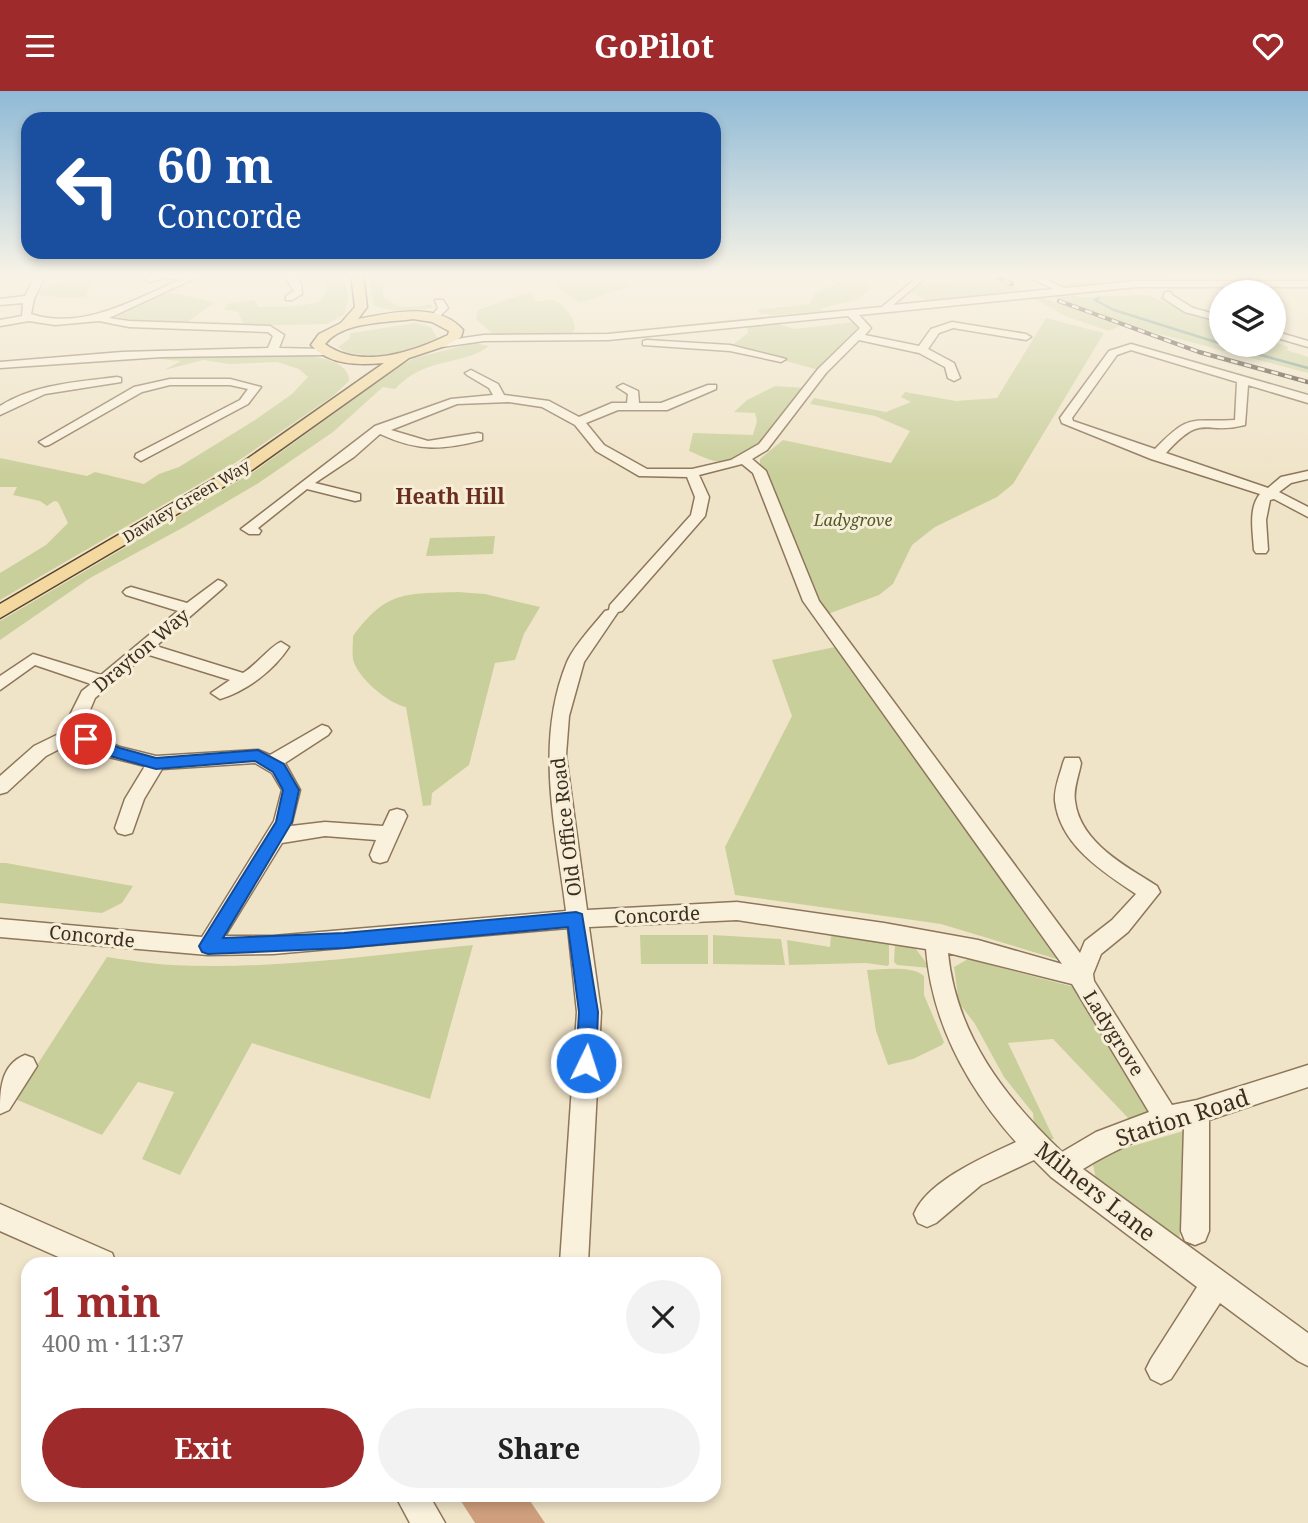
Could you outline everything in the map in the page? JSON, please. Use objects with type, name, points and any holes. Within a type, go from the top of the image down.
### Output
[{"type":"main road","points":[[327,341],[322,345],[360,366],[366,381]]},
{"type":"main road","points":[[351,359],[404,356],[447,341]]},
{"type":"main road","name":"Dawley Green Way","points":[[0,613],[246,467],[404,356]]},
{"type":"street","points":[[82,348],[109,341]]},
{"type":"street","points":[[273,350],[276,341]]},
{"type":"street","points":[[442,344],[464,341]]},
{"type":"street","points":[[615,341],[730,348],[782,359]]},
{"type":"street","points":[[254,531],[248,529],[379,429],[448,402],[500,398],[524,399],[544,404],[579,422],[596,445],[636,470],[653,474],[692,473],[744,460],[763,447],[822,371],[854,341]]},
{"type":"street","points":[[877,341],[922,350],[950,365],[954,379]]},
{"type":"street","points":[[922,350],[928,341]]},
{"type":"street","points":[[0,365],[136,354],[273,350],[322,345]]},
{"type":"street","points":[[1308,399],[1136,348],[1121,349],[1113,353],[1066,421],[1156,456],[1267,492],[1308,513]]},
{"type":"street","points":[[117,380],[136,354]]},
{"type":"street","points":[[471,373],[494,386],[500,398]]},
{"type":"street","points":[[1156,456],[1181,431],[1194,423],[1241,422],[1243,379]]},
{"type":"street","points":[[0,411],[19,398],[48,389],[117,380],[126,387],[138,389]]},
{"type":"street","points":[[45,442],[138,389],[170,382],[230,382],[255,387],[244,402],[141,457]]},
{"type":"street","points":[[623,387],[635,395],[633,406]]},
{"type":"street","points":[[579,422],[616,406],[653,408],[669,405],[712,387]]},
{"type":"street","points":[[695,395],[709,401]]},
{"type":"street","points":[[652,424],[653,408]]},
{"type":"street","points":[[379,429],[421,446],[437,446],[478,437]]},
{"type":"street","name":"Ladygrove","points":[[744,460],[759,471],[811,601],[1083,974],[1083,983],[1166,1118]]},
{"type":"street","name":"Old Office Road","points":[[574,1257],[589,1012],[557,755],[560,716],[576,661],[614,611],[698,516],[702,497],[692,473]]},
{"type":"street","points":[[1261,550],[1260,510],[1267,492],[1286,480],[1308,475]]},
{"type":"street","points":[[306,485],[355,497]]},
{"type":"street","name":"Drayton Way","points":[[83,729],[78,717],[88,695],[218,585]]},
{"type":"street","points":[[131,592],[190,609]]},
{"type":"street","points":[[220,693],[274,659],[281,647]]},
{"type":"street","points":[[144,648],[244,680]]},
{"type":"street","points":[[0,684],[33,659],[103,682]]},
{"type":"street","points":[[0,787],[40,751],[83,729],[86,739],[115,752],[156,763],[258,756],[279,768],[291,790],[284,822],[208,946]]},
{"type":"street","points":[[271,763],[322,730]]},
{"type":"street","points":[[125,828],[135,799],[156,763]]},
{"type":"street","points":[[1072,763],[1065,803],[1077,832],[1101,860],[1150,892],[1120,926],[1093,948],[1083,974]]},
{"type":"street","points":[[276,836],[325,829],[393,825],[380,855]]},
{"type":"street","name":"Concorde","points":[[0,928],[208,946],[344,941],[576,919],[737,911],[936,941],[978,949],[1066,975],[1083,974]]},
{"type":"street","name":"Milners Lane","points":[[936,941],[936,959],[952,1023],[992,1097],[1036,1146],[1060,1168],[1308,1351]]},
{"type":"street","points":[[0,1102],[25,1066]]},
{"type":"street","name":"Station Road","points":[[1060,1168],[1105,1141],[1166,1118],[1197,1112],[1308,1076]]},
{"type":"street","points":[[1195,1231],[1197,1112]]},
{"type":"street","points":[[926,1215],[972,1176],[1036,1146]]},
{"type":"street","points":[[1,1219],[88,1257]]},
{"type":"street","points":[[1161,1369],[1216,1283]]},
{"type":"street","points":[[416,1502],[429,1523]]},
{"type":"green space","points":[[346,341],[434,341],[416,348],[372,355],[358,355],[338,347]]},
{"type":"green space","points":[[738,341],[848,341],[819,370],[731,346]]},
{"type":"green space","name":"Ladygrove","points":[[1032,341],[1099,341],[1013,484],[997,497],[935,527],[912,545],[893,584],[879,595],[828,614],[817,599],[760,466],[760,459],[783,440],[891,463],[910,431],[875,416],[810,404],[814,398],[886,412],[911,402],[901,397],[905,392],[956,401],[997,398]]},
{"type":"green space","points":[[1186,341],[1209,341],[1209,347]]},
{"type":"green space","points":[[474,343],[489,346],[467,357],[419,371],[395,389],[383,387],[333,432],[257,484],[90,578],[0,640],[0,621],[255,471],[401,365],[415,358]]},
{"type":"green space","points":[[1286,346],[1289,347],[1287,350],[1308,357],[1308,373],[1247,357],[1286,357]]},
{"type":"green space","points":[[295,354],[337,363],[348,374],[349,381],[333,396],[235,463],[0,600],[0,573],[46,545],[68,523],[58,502],[54,501],[47,506],[40,501],[13,495],[17,487],[0,487],[0,458],[87,476],[95,472],[144,484],[159,474],[179,467],[255,420],[292,394],[308,377],[299,369],[277,362],[229,364],[203,360],[164,370],[181,361],[159,359],[160,356]]},
{"type":"green space","points":[[775,386],[806,388],[757,446],[733,461],[721,462],[689,451],[693,433],[753,435],[757,421],[755,413],[734,412],[747,400]]},
{"type":"green space","points":[[495,536],[493,554],[426,556],[430,538]]},
{"type":"green space","points":[[458,592],[485,594],[540,607],[524,634],[515,660],[495,663],[469,765],[432,793],[431,805],[423,806],[406,707],[383,696],[361,674],[353,659],[353,636],[376,610],[398,597]]},
{"type":"green space","points":[[835,647],[1063,961],[941,924],[735,895],[725,847],[792,716],[772,660]]},
{"type":"green space","points":[[0,863],[133,886],[122,903],[102,913],[0,903]]},
{"type":"green space","points":[[640,935],[708,935],[708,964],[641,964]]},
{"type":"green space","points":[[713,935],[781,939],[785,965],[713,964]]},
{"type":"green space","points":[[831,935],[889,943],[888,966],[866,963],[789,965],[787,940],[830,947]]},
{"type":"green space","points":[[895,944],[916,949],[930,968],[897,965],[894,962]]},
{"type":"green space","points":[[473,945],[430,1099],[252,1043],[180,1175],[142,1159],[174,1092],[138,1082],[102,1135],[15,1099],[107,957],[172,965],[247,965],[323,961]]},
{"type":"green space","points":[[968,959],[1074,987],[1152,1114],[1129,1119],[1053,1039],[1008,1043],[1054,1139],[1048,1139],[1034,1125],[1033,1113],[1004,1077],[975,1024],[959,1003],[954,967]]},
{"type":"green space","points":[[904,969],[924,976],[924,995],[944,1042],[942,1045],[913,1059],[888,1065],[876,1031],[867,970]]},
{"type":"green space","points":[[1187,1130],[1179,1246],[1096,1180],[1093,1165],[1112,1152]]},
{"type":"building","points":[[462,1502],[531,1502],[545,1523],[475,1523]]},
{"type":"waterway","points":[[1268,357],[1308,368]]},
{"type":"railway","points":[[1168,341],[1308,382]]},
{"type":"district","name":"Heath Hill","points":[[450,496]]},
{"type":"route","points":[[86,739],[115,752],[156,763],[258,756],[279,768],[291,790],[284,822],[208,946],[273,946],[344,941],[576,919],[589,1012],[586,1063]]}]
